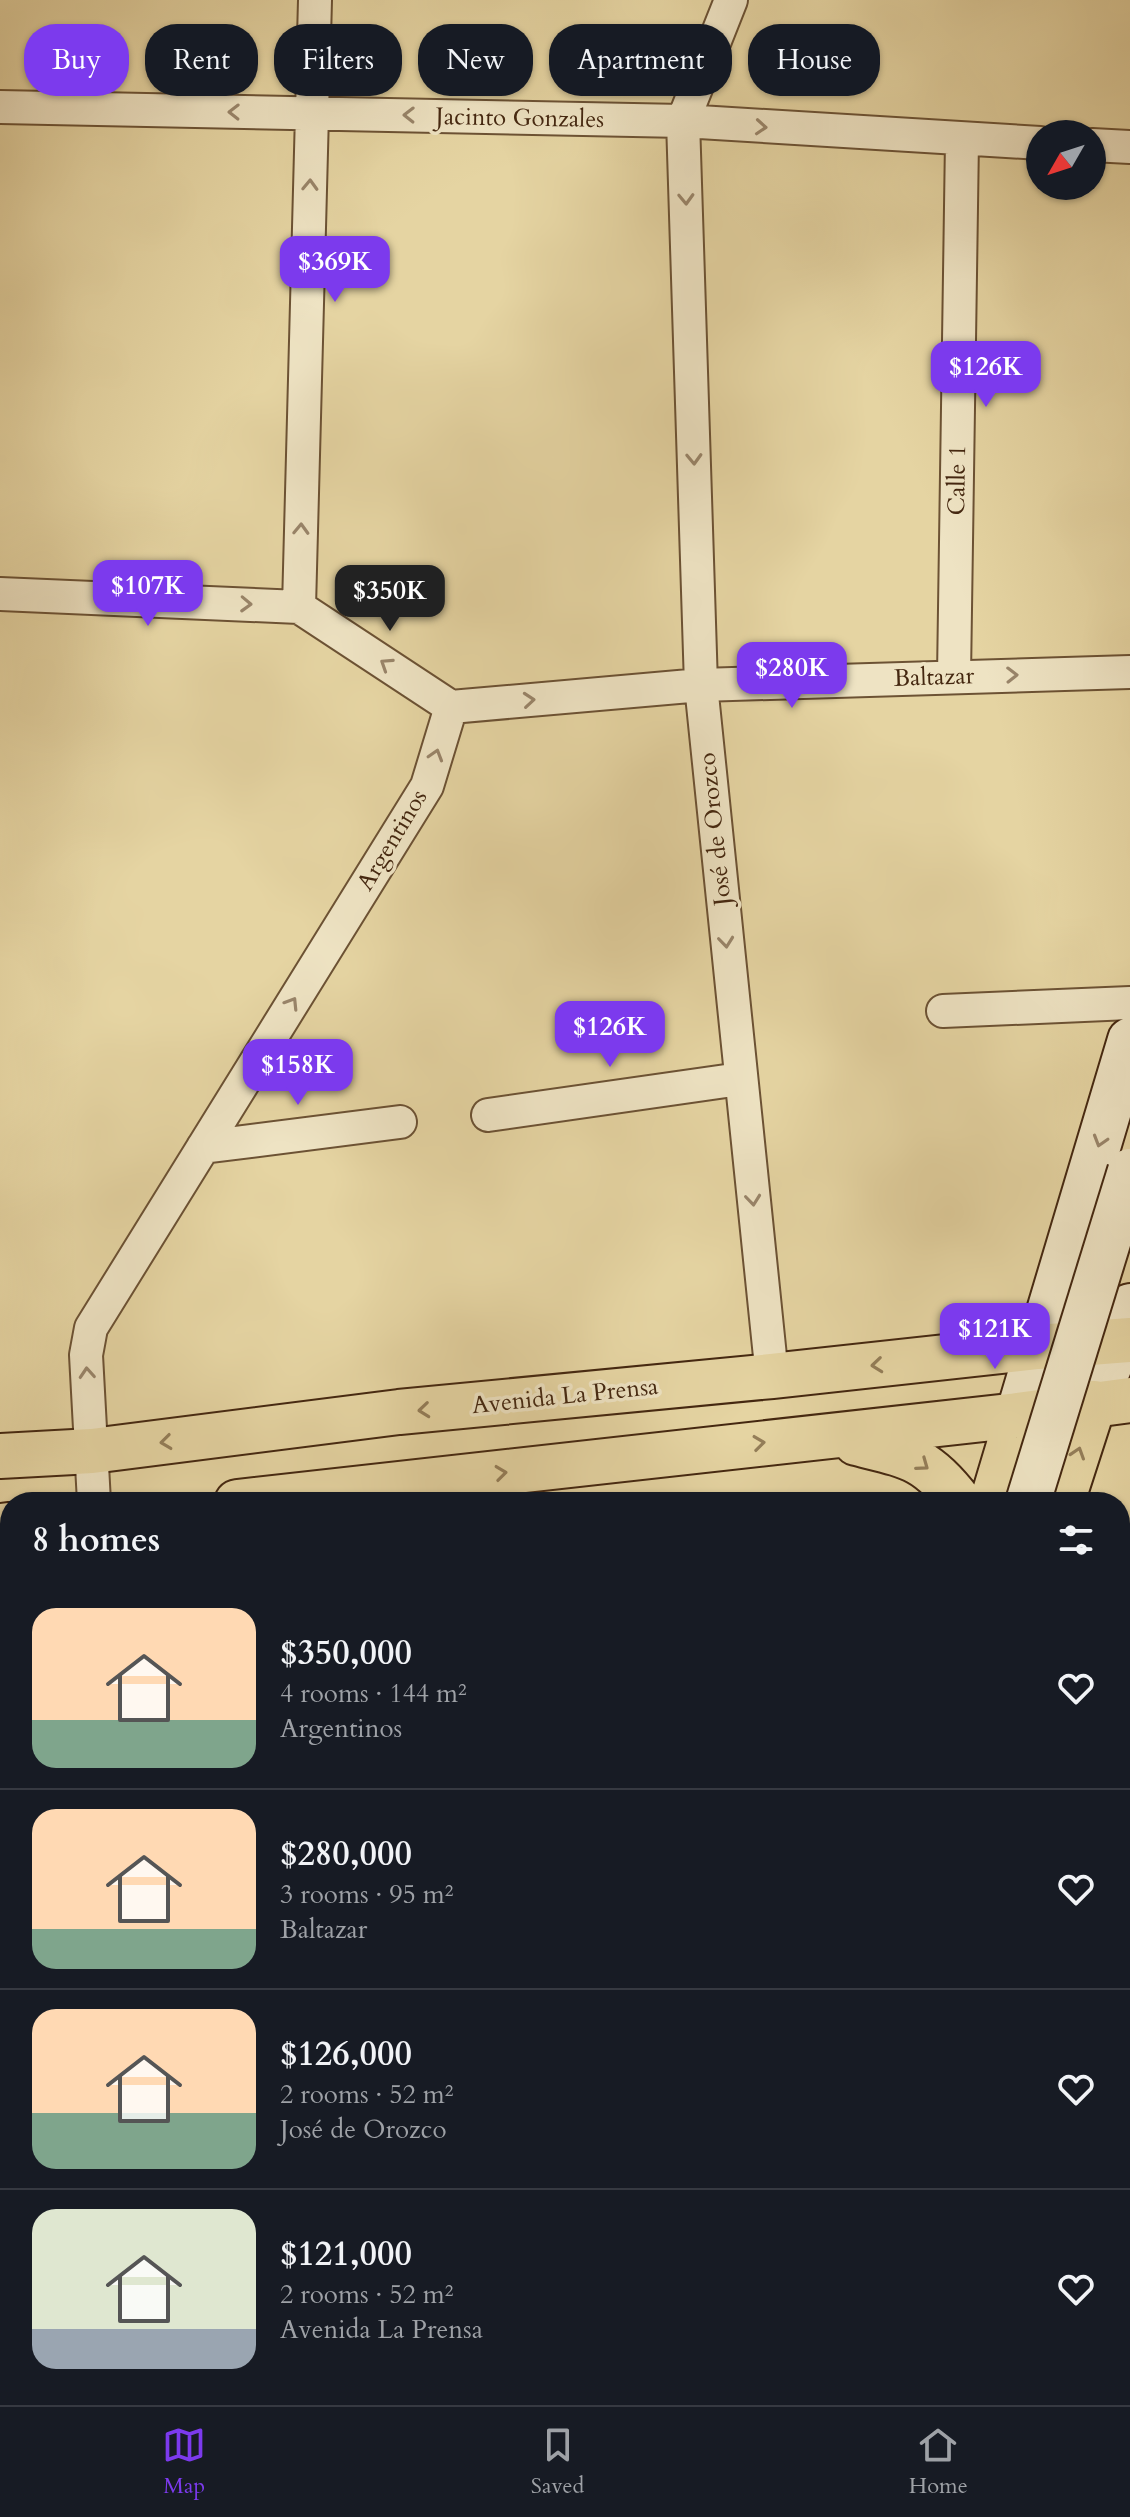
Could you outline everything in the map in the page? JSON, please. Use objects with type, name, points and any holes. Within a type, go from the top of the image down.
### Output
[{"type":"main road","name":"Avenida La Prensa","points":[[0,1456],[92,1451],[399,1412],[1038,1347],[1127,1329]]},
{"type":"main road","points":[[424,1492],[823,1435],[1112,1402]]},
{"type":"main road","points":[[1067,1492],[1112,1402]]},
{"type":"main road","points":[[995,1492],[1018,1415]]},
{"type":"main road","points":[[823,1435],[911,1456],[943,1479],[953,1492]]},
{"type":"street","points":[[299,607],[315,0]]},
{"type":"street","name":"José de Orozco","points":[[731,0],[683,121],[701,685],[772,1376]]},
{"type":"street","name":"Jacinto Gonzales","points":[[0,107],[683,121],[1026,142]]},
{"type":"street","name":"Calle 1","points":[[954,676],[962,140]]},
{"type":"street","points":[[1106,146],[1130,147]]},
{"type":"street","points":[[0,594],[299,607],[451,707]]},
{"type":"street","name":"Baltazar","points":[[451,707],[701,685],[1130,672]]},
{"type":"street","name":"Argentinos","points":[[94,1492],[86,1355],[91,1328],[427,786],[451,707]]},
{"type":"street","points":[[943,1011],[1130,1003]]},
{"type":"street","points":[[1018,1415],[1130,1040]]},
{"type":"street","points":[[488,1115],[740,1079]]},
{"type":"street","points":[[203,1147],[400,1122]]},
{"type":"street","points":[[1031,1492],[1130,1171]]},
{"type":"street","points":[[1112,1402],[1127,1329]]}]
